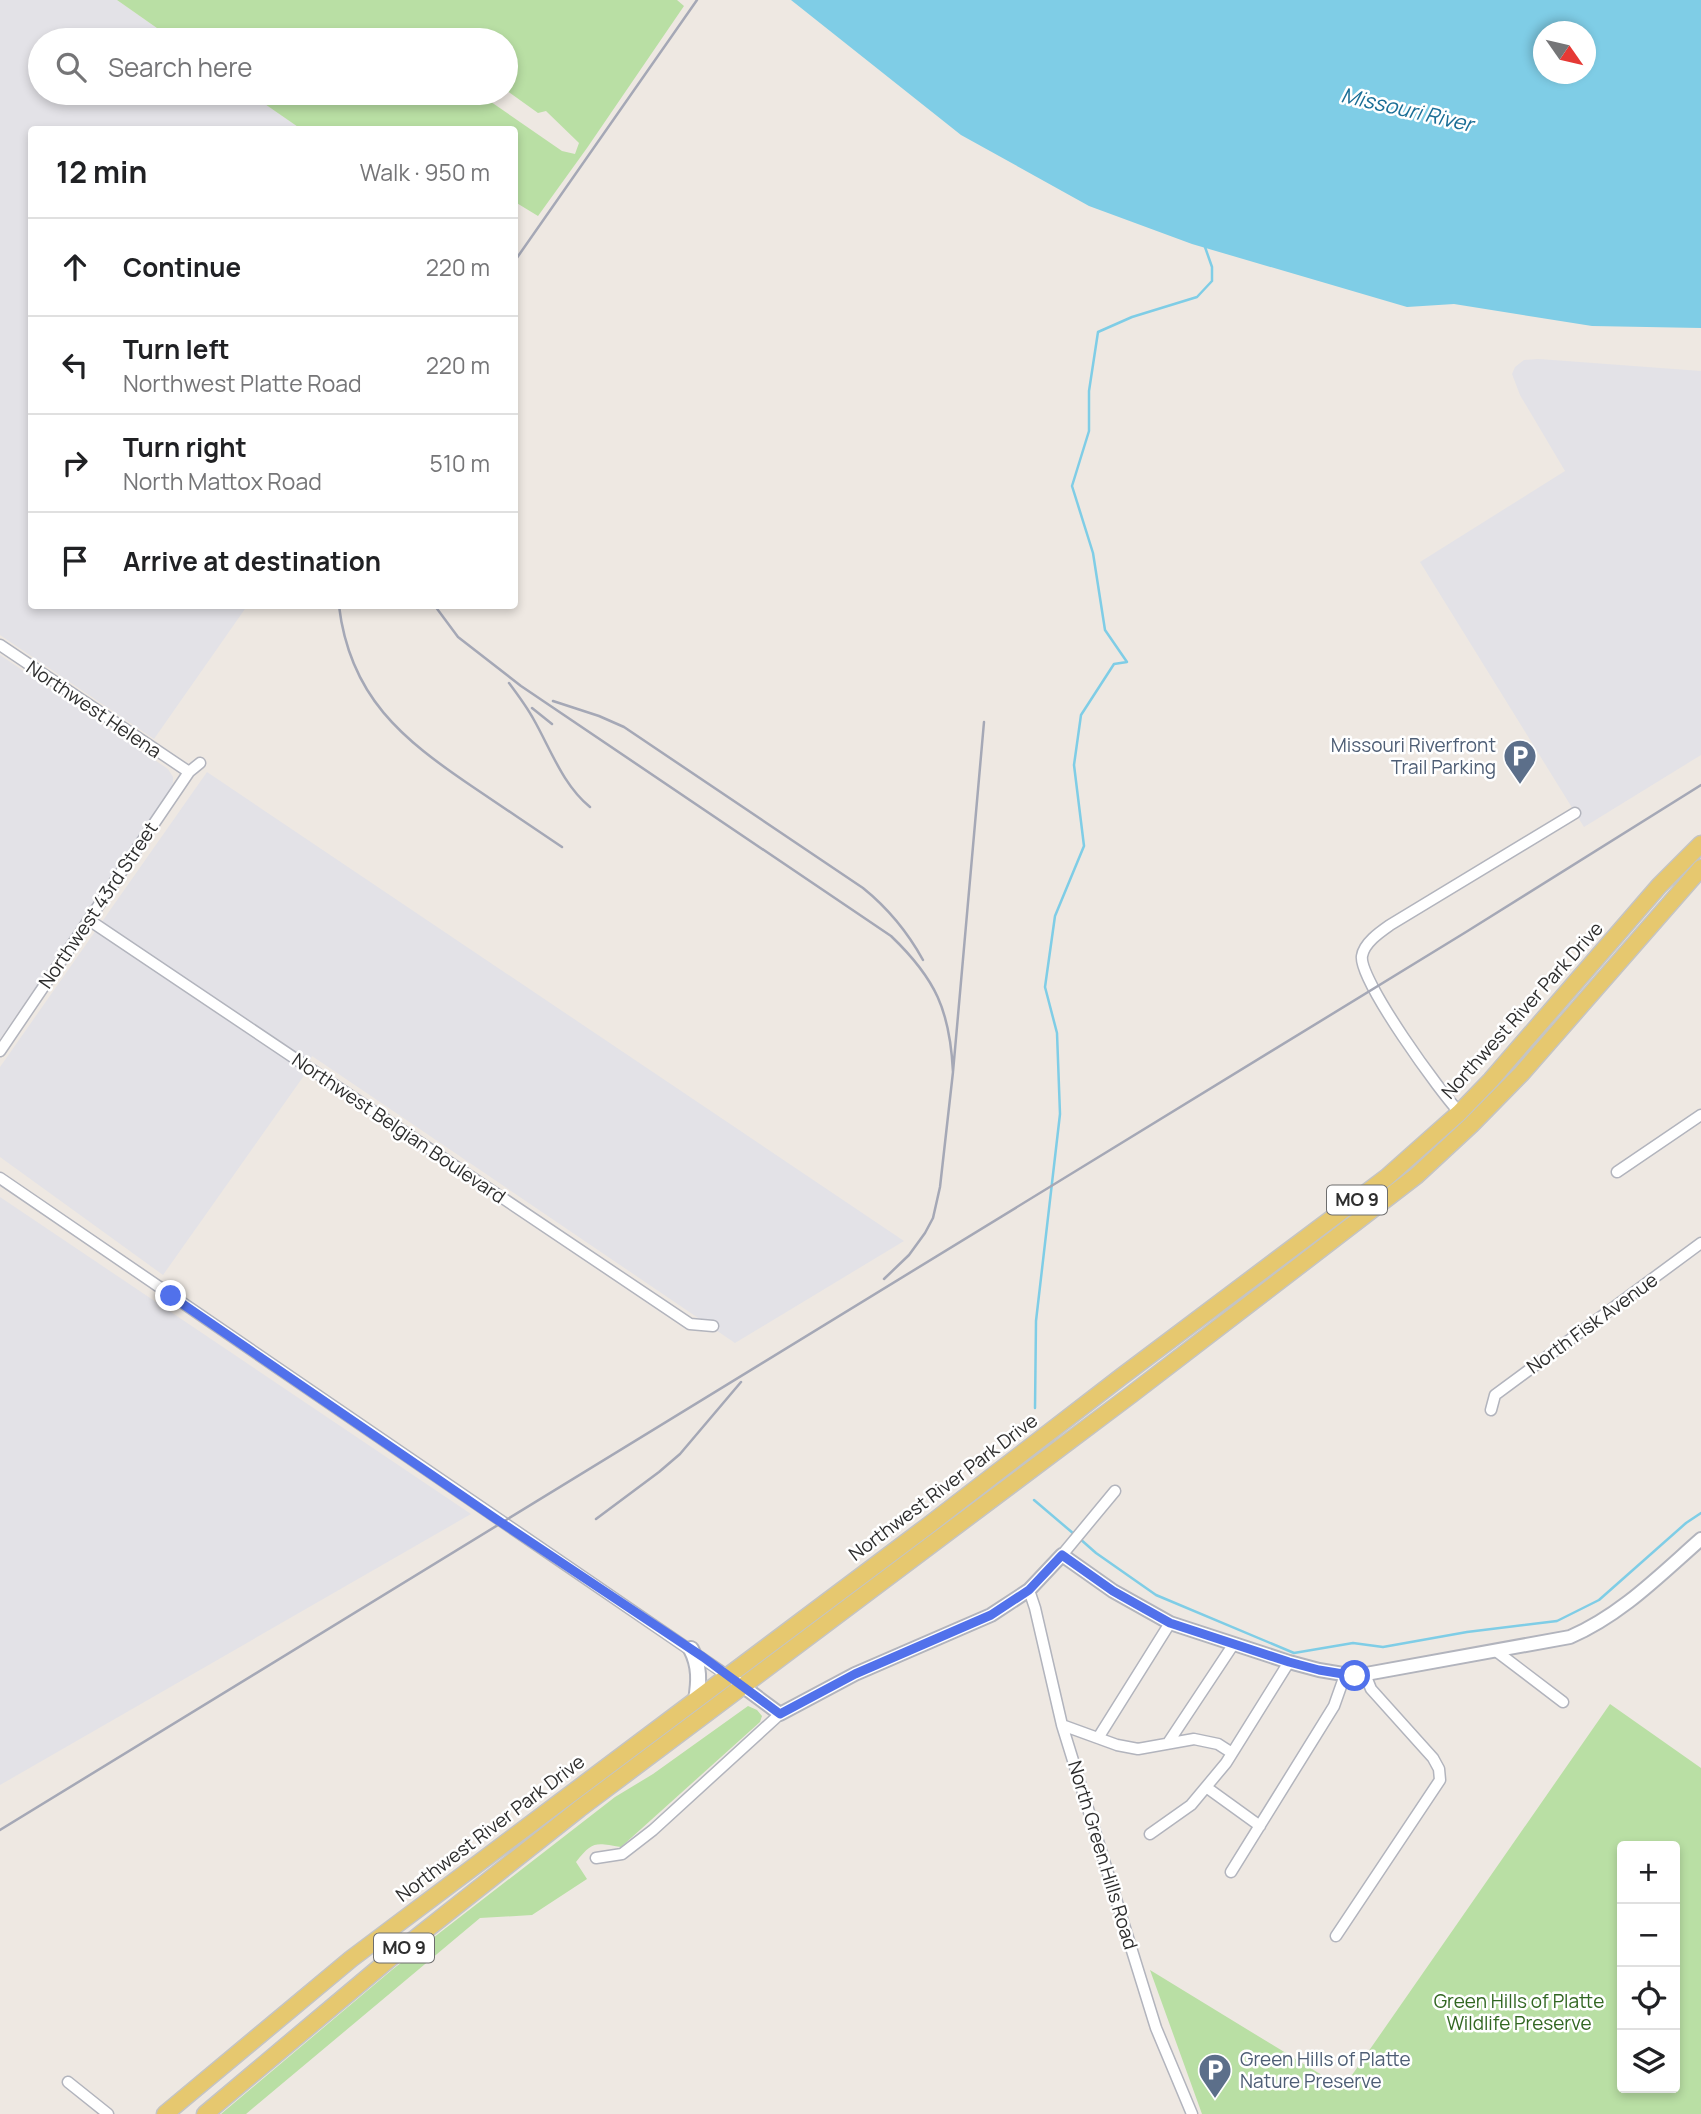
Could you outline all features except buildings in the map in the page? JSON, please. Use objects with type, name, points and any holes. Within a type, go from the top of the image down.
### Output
[{"type":"main road","name":"Northwest River Park Drive","points":[[165,2114],[351,1959],[1387,1177],[1459,1112],[1501,1069],[1659,886],[1701,844]]},
{"type":"main road","name":"Northwest River Park Drive","points":[[205,2114],[393,1956],[546,1835],[1132,1394],[1416,1176],[1471,1125],[1562,1030],[1701,868]]},
{"type":"main road","points":[[1121,1377],[1132,1394]]},
{"type":"main road","points":[[691,1649],[697,1660],[699,1684],[696,1700]]},
{"type":"street","name":"Northwest Helena","points":[[0,645],[189,772]]},
{"type":"street","name":"Northwest 43rd Street","points":[[0,1051],[189,772],[200,763]]},
{"type":"street","points":[[1471,1125],[1445,1097],[1370,984],[1363,968],[1362,956],[1376,935],[1390,925],[1575,813]]},
{"type":"street","name":"Northwest Belgian Boulevard","points":[[89,920],[690,1324],[713,1326]]},
{"type":"street","points":[[1617,1172],[1701,1115]]},
{"type":"street","points":[[0,1178],[496,1519],[691,1649],[780,1714]]},
{"type":"street","name":"North Fisk Avenue","points":[[1491,1410],[1495,1395],[1701,1243]]},
{"type":"street","points":[[596,1858],[622,1854],[653,1830],[780,1714],[855,1674],[991,1615],[1017,1599],[1066,1551],[1115,1491]]},
{"type":"street","points":[[1066,1551],[1113,1591],[1170,1623],[1289,1662],[1345,1675],[1365,1674],[1570,1637],[1590,1629],[1614,1614],[1701,1539]]},
{"type":"street","name":"North Green Hills Road","points":[[1029,1590],[1062,1724],[1156,2028],[1192,2114]]},
{"type":"street","points":[[1098,1738],[1170,1623]]},
{"type":"street","points":[[1168,1744],[1233,1645]]},
{"type":"street","points":[[1496,1651],[1563,1702]]},
{"type":"street","points":[[1150,1834],[1191,1805],[1206,1787],[1232,1753],[1289,1662]]},
{"type":"street","points":[[1336,1936],[1440,1780],[1439,1769],[1433,1758],[1371,1689],[1365,1674]]},
{"type":"street","points":[[1231,1872],[1334,1706],[1345,1675]]},
{"type":"street","points":[[1062,1724],[1138,1749],[1194,1739],[1218,1744],[1232,1753]]},
{"type":"street","points":[[1206,1787],[1261,1826]]},
{"type":"street","points":[[68,2082],[108,2114]]},
{"type":"shaded area","points":[[0,0],[117,0],[157,28],[28,28],[28,105],[266,105],[297,126],[28,126],[28,609],[245,609],[154,739],[0,635]]},
{"type":"shaded area","points":[[1524,360],[1701,371],[1701,755],[1584,827],[1420,562],[1565,471],[1520,395],[1512,374],[1515,367]]},
{"type":"shaded area","points":[[0,655],[168,769],[173,782],[170,791],[0,1039]]},
{"type":"shaded area","points":[[207,772],[904,1241],[735,1343],[312,1056],[303,1077],[163,1275],[0,1157],[0,1067]]},
{"type":"shaded area","points":[[0,1197],[471,1514],[0,1785]]},
{"type":"green space","points":[[117,0],[677,0],[684,6],[538,216],[518,204],[518,126],[297,126],[266,105],[495,105],[562,151],[575,154],[579,143],[546,111],[538,113],[518,99],[518,28],[157,28]]},
{"type":"green space","name":"Green Hills of Platte Wildlife Preserve","points":[[1610,1704],[1701,1768],[1701,2114],[1202,2114],[1150,1970],[1343,2088]]},
{"type":"green space","points":[[748,1706],[762,1716],[760,1722],[621,1847],[596,1845],[582,1855],[576,1862],[587,1879],[532,1915],[480,1918],[246,2114],[221,2114],[393,1969],[615,1797],[653,1774]]},
{"type":"water","name":"Missouri River","points":[[791,0],[1701,0],[1701,328],[1592,326],[1454,304],[1407,307],[1192,244],[1089,206],[961,135]]},
{"type":"waterway","points":[[1035,1408],[1036,1321],[1060,1114],[1057,1033],[1045,987],[1055,916],[1084,846],[1074,765],[1081,715],[1114,664],[1127,662],[1105,630],[1093,553],[1072,486],[1089,431],[1089,391],[1098,332],[1132,317],[1197,297],[1212,281],[1212,267],[1205,247]]},
{"type":"waterway","points":[[1034,1500],[1074,1534]]},
{"type":"waterway","points":[[1079,1538],[1156,1595],[1294,1653],[1353,1643],[1383,1647],[1467,1632],[1557,1621],[1599,1600],[1686,1523],[1701,1513]]},
{"type":"railway","points":[[518,256],[697,0]]},
{"type":"railway","points":[[340,609],[345,638],[355,666],[368,691],[402,733],[447,769],[562,847]]},
{"type":"railway","points":[[437,609],[458,637],[521,686],[891,936],[919,967],[938,997],[948,1031],[953,1072]]},
{"type":"railway","points":[[509,683],[531,715],[565,778],[590,807]]},
{"type":"railway","points":[[553,701],[624,727],[863,888],[897,921],[923,960]]},
{"type":"railway","points":[[532,708],[552,724]]},
{"type":"railway","points":[[884,1279],[909,1255],[925,1233],[933,1218],[940,1187],[953,1072],[984,722]]},
{"type":"railway","points":[[0,1830],[1466,932],[1701,785]]},
{"type":"railway","points":[[596,1519],[680,1454],[741,1382]]},
{"type":"place","name":"Missouri Riverfront Trail Parking","points":[[1520,786]]},
{"type":"place","name":"Green Hills of Platte Nature Preserve","points":[[1215,2100]]},
{"type":"route","points":[[171,1296],[703,1657],[780,1714],[855,1674],[991,1615],[1029,1590],[1062,1555],[1113,1591],[1170,1623],[1289,1662],[1355,1676]]}]
